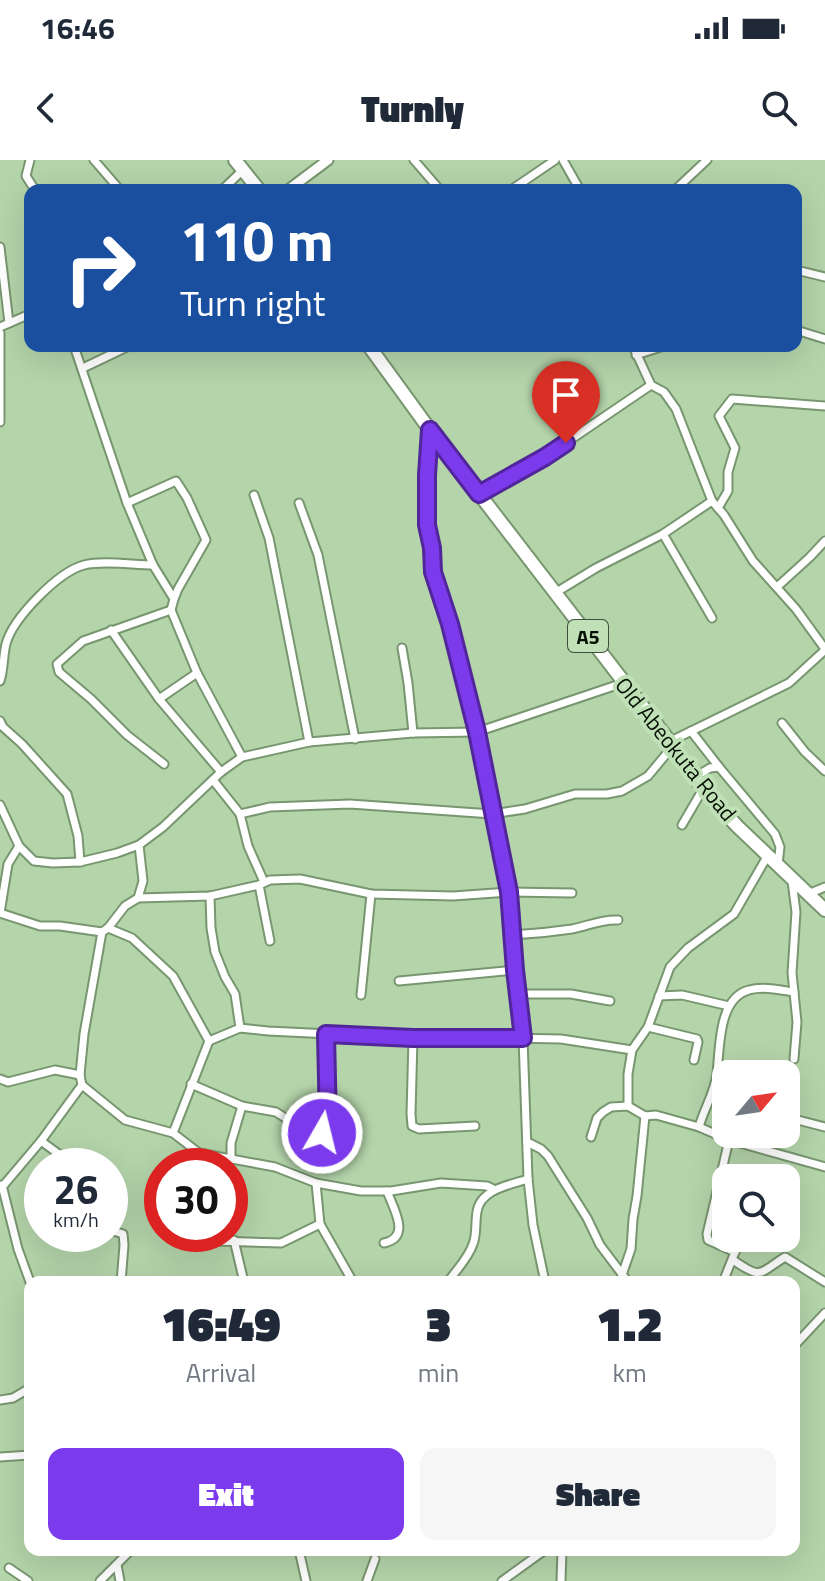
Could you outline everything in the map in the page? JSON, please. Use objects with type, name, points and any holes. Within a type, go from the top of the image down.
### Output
[{"type":"highway","points":[[239,165],[254,184]]},
{"type":"highway","name":"Old Abeokuta Road","points":[[373,352],[703,789],[825,910]]},
{"type":"street","points":[[30,160],[26,176],[31,184]]},
{"type":"street","points":[[94,160],[115,184]]},
{"type":"street","points":[[296,184],[328,160]]},
{"type":"street","points":[[414,160],[436,184]]},
{"type":"street","points":[[520,184],[555,160]]},
{"type":"street","points":[[577,184],[565,163],[578,160]]},
{"type":"street","points":[[681,184],[707,160]]},
{"type":"street","points":[[226,184],[239,165]]},
{"type":"street","points":[[0,247],[9,323]]},
{"type":"street","points":[[802,271],[825,277]]},
{"type":"street","points":[[0,422],[0,330],[24,317]]},
{"type":"street","points":[[802,332],[825,339]]},
{"type":"street","points":[[76,352],[127,503],[153,565],[174,599]]},
{"type":"street","points":[[83,368],[116,352]]},
{"type":"street","points":[[240,814],[270,807],[350,804],[492,814],[525,809],[575,794],[622,791],[648,776],[671,744],[789,683],[825,649],[796,609],[753,561],[715,505],[676,409],[664,392],[651,385],[635,352]]},
{"type":"street","points":[[479,494],[545,457],[651,385]]},
{"type":"street","points":[[555,593],[715,505],[728,491],[728,472],[735,448],[719,416],[732,399],[825,406]]},
{"type":"street","points":[[430,430],[427,525],[433,572],[450,624],[477,732],[509,892],[523,1038],[528,1179],[533,1225],[544,1276]]},
{"type":"street","points":[[127,503],[176,481],[187,498],[206,540],[178,589],[171,610],[197,673],[242,757]]},
{"type":"street","points":[[254,495],[269,538],[309,742]]},
{"type":"street","points":[[299,503],[318,555],[355,739]]},
{"type":"street","points":[[663,534],[712,618]]},
{"type":"street","points":[[777,587],[825,541]]},
{"type":"street","points":[[0,681],[6,643],[18,621],[51,583],[83,565],[153,565]]},
{"type":"street","points":[[164,764],[127,735],[59,672],[57,664],[83,641],[171,610]]},
{"type":"street","points":[[111,630],[159,699],[221,772]]},
{"type":"street","points":[[402,648],[413,733]]},
{"type":"street","points":[[159,699],[197,673]]},
{"type":"street","points":[[0,805],[19,846],[34,861],[80,862],[139,845],[242,757],[309,742],[413,733],[477,732],[623,683]]},
{"type":"street","points":[[0,721],[67,794],[76,826],[80,862]]},
{"type":"street","points":[[782,723],[825,771]]},
{"type":"street","points":[[628,1106],[632,1050],[648,1027],[670,967],[688,948],[734,914],[780,847],[775,834],[691,731]]},
{"type":"street","points":[[695,777],[710,768],[719,767]]},
{"type":"street","points":[[213,780],[240,814],[262,884],[270,941]]},
{"type":"street","points":[[682,825],[703,789]]},
{"type":"street","points":[[138,898],[143,881],[139,845]]},
{"type":"street","points":[[19,846],[8,864],[0,913],[40,926],[105,930],[132,938],[173,976],[209,1041]]},
{"type":"street","points":[[791,878],[796,912],[792,951],[797,1022],[794,1059]]},
{"type":"street","points":[[192,1148],[173,1133],[125,1120],[82,1085],[84,1034],[105,930],[125,906],[138,898],[210,896],[300,879],[371,894],[453,896],[509,892],[572,893]]},
{"type":"street","points":[[808,894],[825,887]]},
{"type":"street","points":[[361,995],[371,894]]},
{"type":"street","points":[[210,896],[215,952],[235,994],[240,1028]]},
{"type":"street","points":[[512,935],[566,930],[592,922],[618,920]]},
{"type":"street","points":[[399,981],[515,970]]},
{"type":"street","points":[[718,1060],[729,1006],[747,990],[794,992]]},
{"type":"street","points":[[517,994],[571,994],[610,1001]]},
{"type":"street","points":[[659,996],[682,995],[729,1006]]},
{"type":"street","points":[[648,1027],[697,1039],[694,1060]]},
{"type":"street","points":[[173,1133],[209,1041],[240,1028],[413,1038],[561,1039],[632,1050]]},
{"type":"street","points":[[191,1084],[242,1106],[276,1112],[296,1125],[322,1133],[328,1125],[326,1034]]},
{"type":"street","points":[[413,1038],[412,1126],[419,1129],[475,1126]]},
{"type":"street","points":[[0,1079],[8,1082],[55,1070],[80,1075]]},
{"type":"street","points":[[28,1276],[1,1185],[41,1141],[82,1085]]},
{"type":"street","points":[[699,1127],[712,1093]]},
{"type":"street","points":[[231,1148],[242,1106]]},
{"type":"street","points":[[591,1137],[597,1118],[603,1112],[611,1107],[628,1106],[645,1116],[656,1115],[712,1133]]},
{"type":"street","points":[[626,1276],[645,1116]]},
{"type":"street","points":[[800,1121],[825,1127]]},
{"type":"street","points":[[41,1141],[51,1148]]},
{"type":"street","points":[[527,1142],[548,1156],[600,1245],[623,1276]]},
{"type":"street","points":[[727,1148],[708,1240],[734,1256],[751,1273],[768,1270],[785,1257],[825,1282]]},
{"type":"street","points":[[757,1148],[825,1167]]},
{"type":"street","points":[[248,1162],[275,1167],[316,1183],[361,1191],[387,1191],[441,1183],[487,1186],[495,1190]]},
{"type":"street","points":[[453,1276],[474,1244],[477,1210],[484,1197],[528,1179]]},
{"type":"street","points":[[316,1183],[320,1224],[350,1276]]},
{"type":"street","points":[[384,1243],[392,1241],[399,1233],[399,1223],[387,1191]]},
{"type":"street","points":[[248,1242],[281,1243],[320,1224]]},
{"type":"street","points":[[121,1276],[123,1252]]},
{"type":"street","points":[[237,1252],[243,1276]]},
{"type":"street","points":[[726,1276],[736,1252]]},
{"type":"street","points":[[800,1340],[825,1313]]},
{"type":"street","points":[[0,1400],[13,1398],[24,1392]]},
{"type":"street","points":[[0,1457],[24,1455]]},
{"type":"street","points":[[100,1581],[125,1556]]},
{"type":"street","points":[[300,1556],[306,1581]]},
{"type":"street","points":[[502,1581],[537,1556]]},
{"type":"street","points":[[561,1581],[562,1556]]},
{"type":"street","points":[[367,1581],[375,1559]]},
{"type":"street","points":[[117,1565],[120,1581]]},
{"type":"street","points":[[9,1568],[28,1581]]},
{"type":"route","points":[[322,1133],[328,1125],[326,1034],[523,1038],[509,892],[477,732],[450,624],[433,572],[427,525],[430,430],[479,494],[566,443]]}]
